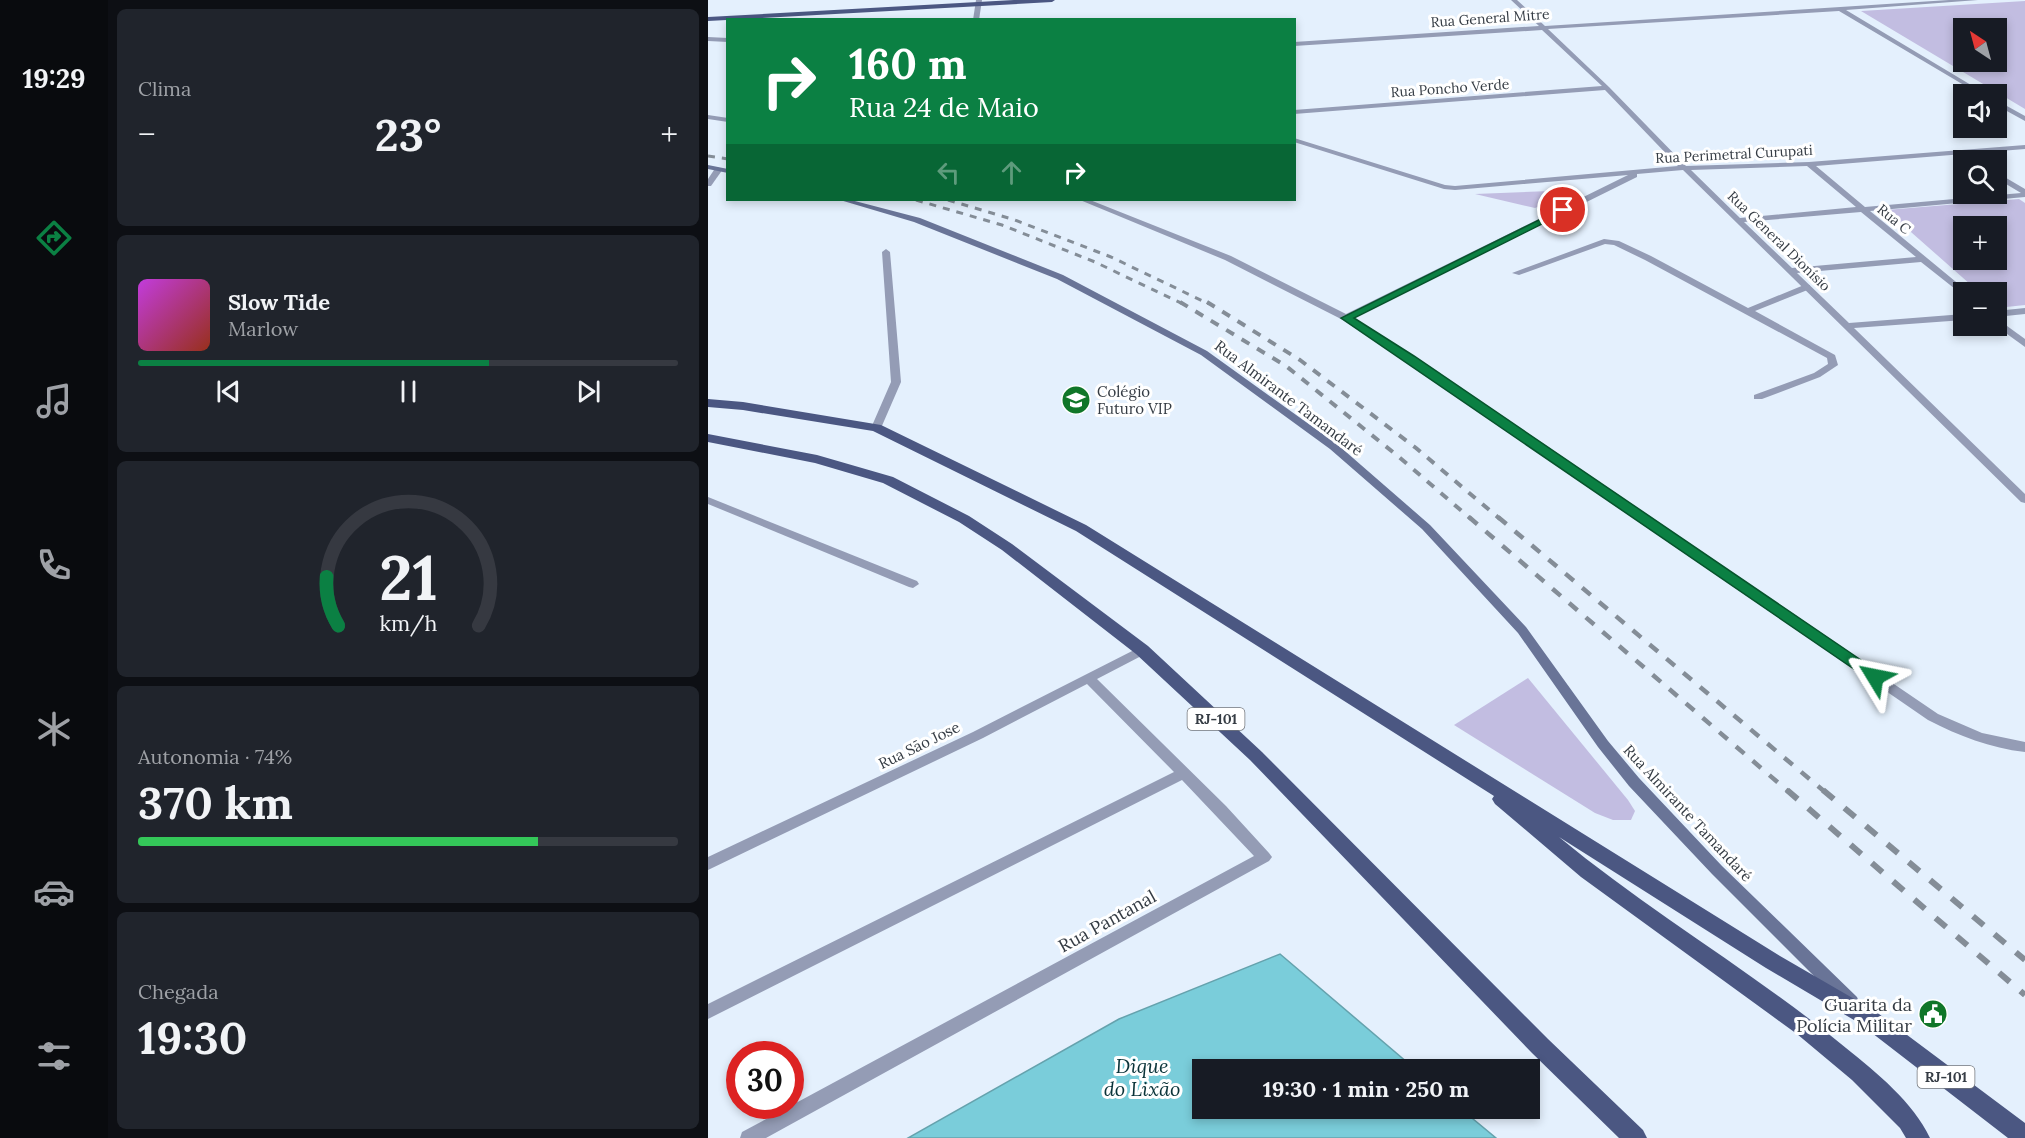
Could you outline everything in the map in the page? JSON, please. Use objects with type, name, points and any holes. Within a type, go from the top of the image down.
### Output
[{"type":"main road","points":[[708,19],[979,2],[1052,0]]},
{"type":"main road","points":[[708,167],[723,170]]},
{"type":"main road","name":"Rua Almirante Tamandaré","points":[[848,201],[917,220],[1060,277],[1204,353],[1334,447],[1426,527],[1522,630],[1634,782],[1717,870],[1867,1017]]},
{"type":"main road","name":"RJ-101","points":[[708,403],[743,406],[876,428],[1081,528],[1773,962],[1867,1017],[2025,1137]]},
{"type":"main road","name":"RJ-101","points":[[708,438],[818,459],[888,480],[964,519],[1007,547],[1142,650],[1256,756],[1540,1046],[1635,1138]]},
{"type":"main road","points":[[1458,763],[1588,872],[1805,1027],[1868,1081],[1908,1121],[1918,1138]]},
{"type":"street","name":"Rua General Dionísio","points":[[1514,0],[1607,88],[1685,168],[2025,500]]},
{"type":"street","name":"Rua General Mitre","points":[[1296,44],[1976,0]]},
{"type":"street","points":[[976,18],[979,2]]},
{"type":"street","points":[[1839,9],[1966,84]]},
{"type":"street","points":[[708,39],[726,40]]},
{"type":"street","name":"Rua Poncho Verde","points":[[1296,112],[1607,88]]},
{"type":"street","points":[[2007,108],[2025,119]]},
{"type":"street","points":[[708,117],[726,120]]},
{"type":"street","name":"Rua Perimetral Curupati","points":[[1296,141],[1444,187],[1464,188],[1685,168],[1809,164],[1953,153]]},
{"type":"street","name":"Rua Perimetral Curupati","points":[[1988,150],[2025,147]]},
{"type":"street","name":"Rua C","points":[[1809,164],[1860,209],[1953,284]]},
{"type":"street","points":[[708,184],[723,170]]},
{"type":"street","points":[[1346,318],[1641,172]]},
{"type":"street","points":[[2007,182],[2025,194]]},
{"type":"street","points":[[1739,220],[2025,194]]},
{"type":"street","points":[[1086,201],[1228,258],[1346,318],[1410,359],[1933,717],[1967,734],[2003,745],[2025,747]]},
{"type":"street","points":[[1516,273],[1590,244],[1604,241],[1616,243],[1832,357],[1833,365],[1817,375],[1758,398]]},
{"type":"street","points":[[876,428],[896,382],[886,252]]},
{"type":"street","points":[[1791,271],[1922,260]]},
{"type":"street","points":[[1748,311],[1807,287]]},
{"type":"street","points":[[2007,313],[2025,311]]},
{"type":"street","points":[[1846,326],[1953,317]]},
{"type":"street","points":[[2007,330],[2025,344]]},
{"type":"street","points":[[708,500],[913,584]]},
{"type":"street","name":"Rua Sāo Jose","points":[[708,864],[978,735],[1142,650]]},
{"type":"street","name":"Rua Pantanal","points":[[749,1138],[1264,857],[1089,678]]},
{"type":"street","points":[[708,1012],[1184,773]]},
{"type":"shaded area","points":[[2025,1],[2025,109],[2007,98],[2007,84],[1983,84],[1963,72],[2007,72],[2007,18],[1953,18],[1953,66],[1861,11]]},
{"type":"shaded area","points":[[1577,190],[1535,208],[1475,194]]},
{"type":"shaded area","points":[[2019,199],[2025,203],[2025,305],[2007,307],[2007,282],[1968,282],[1954,270],[2007,270],[2007,216],[1953,216],[1953,269],[1886,210],[1959,204],[2007,204],[2007,200]]},
{"type":"shaded area","points":[[1528,678],[1628,800],[1635,811],[1631,820],[1613,820],[1595,813],[1454,725]]},
{"type":"water","name":"Dique do Lixão","points":[[1280,954],[1403,1059],[1192,1059],[1192,1119],[1473,1119],[1496,1138],[908,1138],[1119,1019]]},
{"type":"railway","points":[[708,156],[726,159]]},
{"type":"railway","points":[[919,201],[1002,225],[1095,262],[1183,304]]},
{"type":"railway","points":[[951,201],[1015,220],[1111,257],[1209,304]]},
{"type":"railway","points":[[1180,302],[1286,366],[1399,457],[1471,519]]},
{"type":"railway","points":[[1207,302],[1300,360],[1416,448],[1500,519]]},
{"type":"railway","points":[[1469,517],[1789,792]]},
{"type":"railway","points":[[1498,517],[1825,792]]},
{"type":"railway","points":[[1787,790],[2025,995]]},
{"type":"railway","points":[[1823,790],[2025,960]]},
{"type":"place","name":"Colégio Futuro VIP","points":[[1076,400]]},
{"type":"place","name":"Guarita da Polícia Militar","points":[[1933,1014]]},
{"type":"route","points":[[1563,210],[1346,318],[1410,359],[1875,677]]}]
